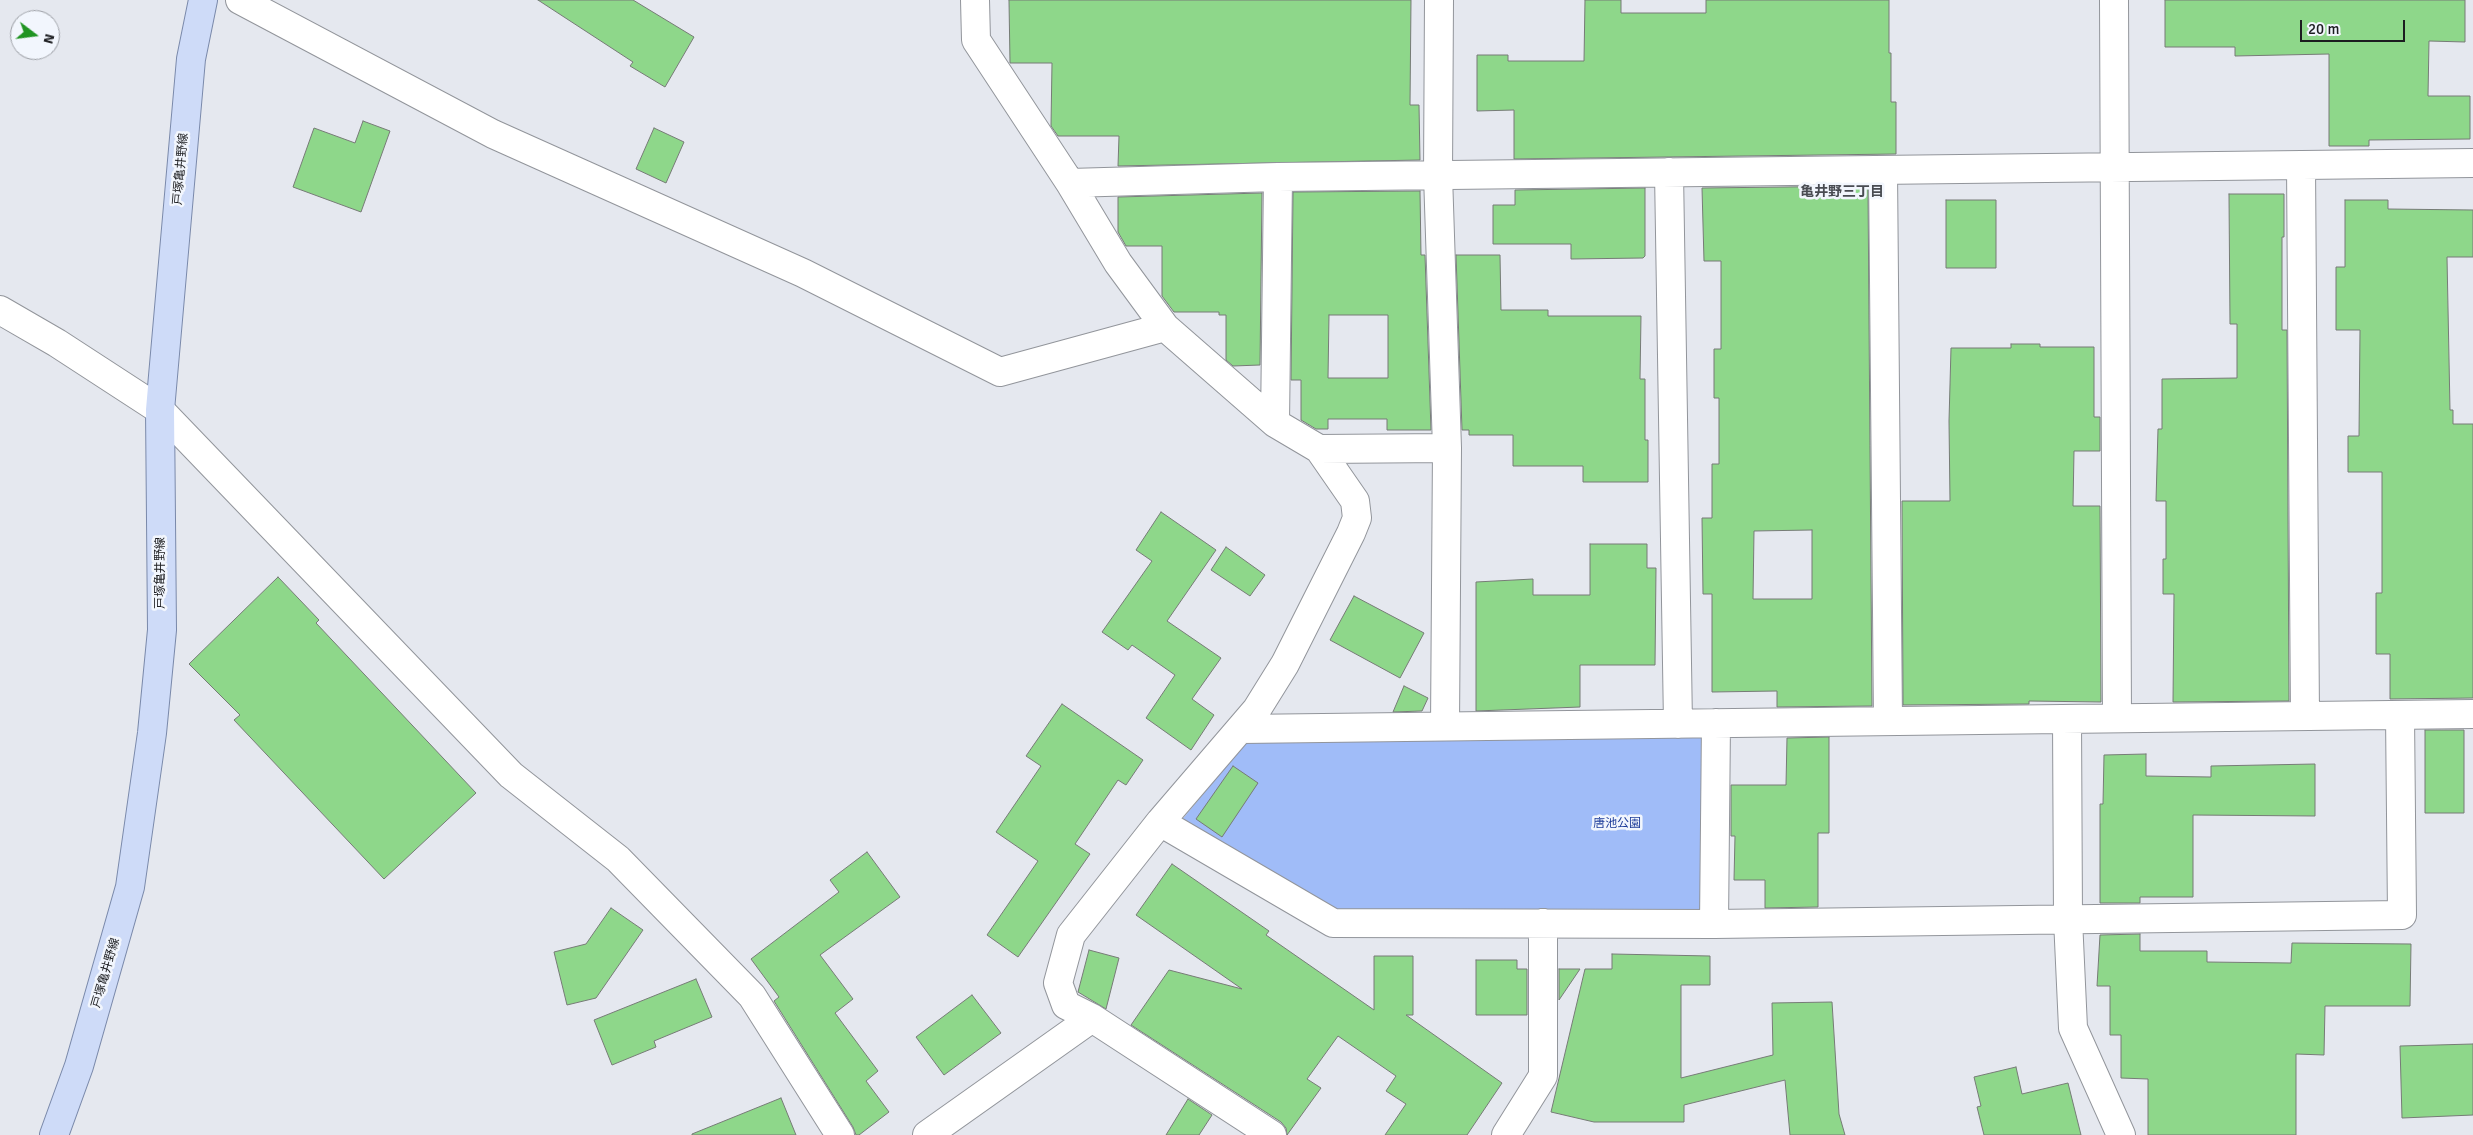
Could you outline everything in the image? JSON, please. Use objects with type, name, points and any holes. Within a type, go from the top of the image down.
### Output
[{"type":"main road","name":"戸塚亀井野線","points":[[54,1135],[79,1066],[130,887],[152,732],[162,630],[160,410],[190,59],[203,0]]},
{"type":"street","points":[[240,0],[494,134],[803,273],[1000,372],[1165,327]]},
{"type":"street","points":[[975,0],[976,40],[1070,183],[1118,263],[1165,327],[1275,423],[1319,449],[1355,502],[1356,518],[1319,600],[1285,664],[1257,709],[1160,822],[1071,935],[1058,983],[1066,1005],[1092,1018],[1272,1135]]},
{"type":"street","points":[[1439,0],[1438,175],[1447,448],[1445,726]]},
{"type":"street","points":[[2114,0],[2117,718]]},
{"type":"street","points":[[1070,183],[1278,177],[2473,163]]},
{"type":"street","points":[[2300,165],[2305,716]]},
{"type":"street","points":[[1883,170],[1888,721]]},
{"type":"street","points":[[1669,172],[1678,724]]},
{"type":"street","points":[[1275,423],[1278,177]]},
{"type":"street","points":[[0,310],[57,343],[160,410],[511,775],[618,859],[752,996],[840,1135]]},
{"type":"street","points":[[1319,449],[1447,448]]},
{"type":"street","points":[[1241,729],[2473,714]]},
{"type":"street","points":[[1160,822],[1334,923],[1714,924],[2402,915],[2400,715]]},
{"type":"street","points":[[2066,719],[2068,919],[2073,1028],[2121,1135]]},
{"type":"street","points":[[1714,924],[1716,723]]},
{"type":"street","points":[[1506,1135],[1543,1076],[1543,923]]},
{"type":"street","points":[[927,1135],[1092,1018]]},
{"type":"green space","name":"唐池公園","points":[[1704,736],[1705,910],[1337,909],[1181,821],[1246,742]]},
{"type":"building","points":[[538,0],[633,0],[694,37],[665,87],[630,66],[633,62]]},
{"type":"building","points":[[1009,0],[1411,0],[1410,105],[1419,105],[1420,160],[1118,166],[1119,136],[1058,136],[1051,126],[1052,63],[1010,63]]},
{"type":"building","points":[[1585,0],[1621,0],[1621,13],[1706,13],[1706,0],[1889,0],[1891,102],[1896,102],[1896,154],[1514,159],[1514,110],[1477,111],[1477,55],[1508,55],[1508,61],[1584,61]]},
{"type":"building","points":[[2165,0],[2465,0],[2465,42],[2429,41],[2428,96],[2470,96],[2470,139],[2369,140],[2369,146],[2329,146],[2329,54],[2235,56],[2235,47],[2165,47]]},
{"type":"building","points":[[363,121],[390,131],[361,212],[293,187],[314,128],[355,143]]},
{"type":"building","points":[[654,128],[684,142],[666,183],[636,169]]},
{"type":"building","points":[[1868,186],[1872,706],[1777,707],[1777,691],[1712,692],[1712,594],[1703,594],[1702,518],[1712,518],[1712,464],[1719,464],[1719,398],[1714,398],[1714,349],[1721,349],[1721,261],[1704,261],[1702,188]],"holes":[[[1812,530],[1812,599],[1753,599],[1754,531]]]},
{"type":"building","points":[[1645,188],[1645,256],[1643,258],[1571,259],[1571,244],[1493,244],[1493,205],[1515,205],[1515,190]]},
{"type":"building","points":[[1420,191],[1421,255],[1425,255],[1431,430],[1387,430],[1387,419],[1328,419],[1328,429],[1316,429],[1301,420],[1301,380],[1291,380],[1293,192]],"holes":[[[1329,315],[1388,315],[1388,378],[1328,378]]]},
{"type":"building","points":[[1262,193],[1260,365],[1233,366],[1226,360],[1226,315],[1219,315],[1219,312],[1174,312],[1162,296],[1162,246],[1126,246],[1118,232],[1118,197]]},
{"type":"building","points":[[2229,194],[2284,194],[2282,330],[2287,330],[2289,701],[2173,702],[2174,594],[2163,594],[2163,559],[2166,559],[2166,501],[2156,501],[2158,429],[2162,429],[2162,379],[2237,378],[2237,324],[2230,324]]},
{"type":"building","points":[[1946,200],[1996,200],[1996,268],[1946,268]]},
{"type":"building","points":[[2345,200],[2388,200],[2388,209],[2473,210],[2473,257],[2447,257],[2450,410],[2453,410],[2453,424],[2473,424],[2473,698],[2390,699],[2390,654],[2376,654],[2376,593],[2382,593],[2382,472],[2348,472],[2348,436],[2359,436],[2360,330],[2336,330],[2336,267],[2345,267]]},
{"type":"building","points":[[1456,255],[1500,255],[1501,310],[1548,310],[1548,316],[1641,316],[1640,379],[1645,379],[1645,440],[1648,440],[1648,482],[1583,482],[1583,466],[1513,466],[1513,435],[1469,435],[1469,430],[1462,430]]},
{"type":"building","points":[[2011,344],[2040,344],[2040,347],[2094,347],[2094,417],[2100,417],[2100,451],[2074,451],[2073,506],[2100,506],[2101,702],[2029,701],[2029,704],[1903,705],[1902,501],[1950,501],[1949,421],[1951,348],[2011,348]]},
{"type":"building","points":[[1161,512],[1216,550],[1167,621],[1221,658],[1192,699],[1214,715],[1191,750],[1146,718],[1175,675],[1132,645],[1128,650],[1102,632],[1152,561],[1136,550]]},
{"type":"building","points":[[1590,544],[1647,544],[1647,568],[1656,568],[1655,665],[1580,665],[1580,707],[1476,711],[1476,582],[1533,579],[1533,595],[1590,595]]},
{"type":"building","points":[[1226,547],[1265,575],[1250,596],[1211,570]]},
{"type":"building","points":[[278,577],[319,620],[316,623],[476,793],[384,879],[234,720],[240,715],[189,664]]},
{"type":"building","points":[[1354,596],[1424,633],[1400,678],[1330,640]]},
{"type":"building","points":[[1404,686],[1428,698],[1422,711],[1393,712]]},
{"type":"building","points":[[1062,704],[1143,760],[1126,785],[1118,780],[1075,844],[1090,854],[1018,957],[987,935],[1038,861],[996,832],[1041,766],[1026,756]]},
{"type":"building","points":[[2425,730],[2464,730],[2464,813],[2425,813]]},
{"type":"building","points":[[1829,737],[1829,833],[1818,833],[1818,907],[1765,908],[1765,880],[1734,880],[1735,836],[1731,836],[1731,785],[1786,785],[1787,738]]},
{"type":"building","points":[[2146,754],[2146,776],[2211,777],[2211,766],[2315,764],[2315,816],[2193,815],[2193,897],[2140,897],[2140,903],[2100,903],[2100,804],[2103,804],[2104,755]]},
{"type":"building","points":[[1233,766],[1258,783],[1222,837],[1196,819]]},
{"type":"building","points":[[867,852],[900,897],[820,955],[853,999],[835,1013],[878,1071],[866,1081],[889,1112],[859,1135],[856,1135],[853,1127],[774,1001],[779,997],[751,959],[839,892],[830,880]]},
{"type":"building","points":[[1172,864],[1269,931],[1266,935],[1374,1010],[1374,956],[1413,956],[1413,1015],[1406,1015],[1502,1083],[1467,1135],[1385,1135],[1406,1104],[1386,1091],[1396,1076],[1338,1036],[1307,1079],[1321,1088],[1287,1135],[1286,1128],[1281,1122],[1131,1025],[1169,970],[1242,989],[1136,915]]},
{"type":"building","points":[[611,908],[643,930],[596,998],[567,1005],[554,952],[586,944]]},
{"type":"building","points":[[2140,934],[2140,951],[2207,951],[2207,962],[2291,963],[2292,943],[2411,944],[2410,1006],[2325,1006],[2324,1055],[2296,1054],[2296,1135],[2148,1135],[2148,1079],[2121,1078],[2121,1035],[2110,1035],[2110,986],[2097,986],[2100,935]]},
{"type":"building","points":[[1089,950],[1119,958],[1106,1009],[1078,992]]},
{"type":"building","points":[[1612,954],[1710,956],[1710,985],[1681,985],[1681,1078],[1773,1055],[1772,1003],[1832,1002],[1839,1114],[1845,1135],[1790,1135],[1785,1080],[1684,1105],[1684,1122],[1594,1122],[1551,1112],[1585,969],[1612,969]]},
{"type":"building","points":[[1476,960],[1517,960],[1517,969],[1527,969],[1527,1015],[1476,1015]]},
{"type":"building","points":[[1559,969],[1580,969],[1559,1000]]},
{"type":"building","points":[[696,979],[712,1017],[654,1041],[656,1047],[612,1065],[594,1020]]},
{"type":"building","points":[[972,995],[1001,1033],[944,1075],[916,1037]]},
{"type":"building","points":[[2473,1044],[2473,1115],[2402,1118],[2400,1046]]},
{"type":"building","points":[[2016,1067],[2022,1094],[2068,1083],[2081,1135],[1984,1135],[1977,1107],[1981,1106],[1974,1077]]},
{"type":"building","points":[[781,1098],[796,1135],[692,1135],[692,1134]]},
{"type":"building","points":[[1188,1099],[1212,1115],[1199,1135],[1166,1135]]},
{"type":"district","name":"亀井野三丁目","points":[[1842,192]]}]
